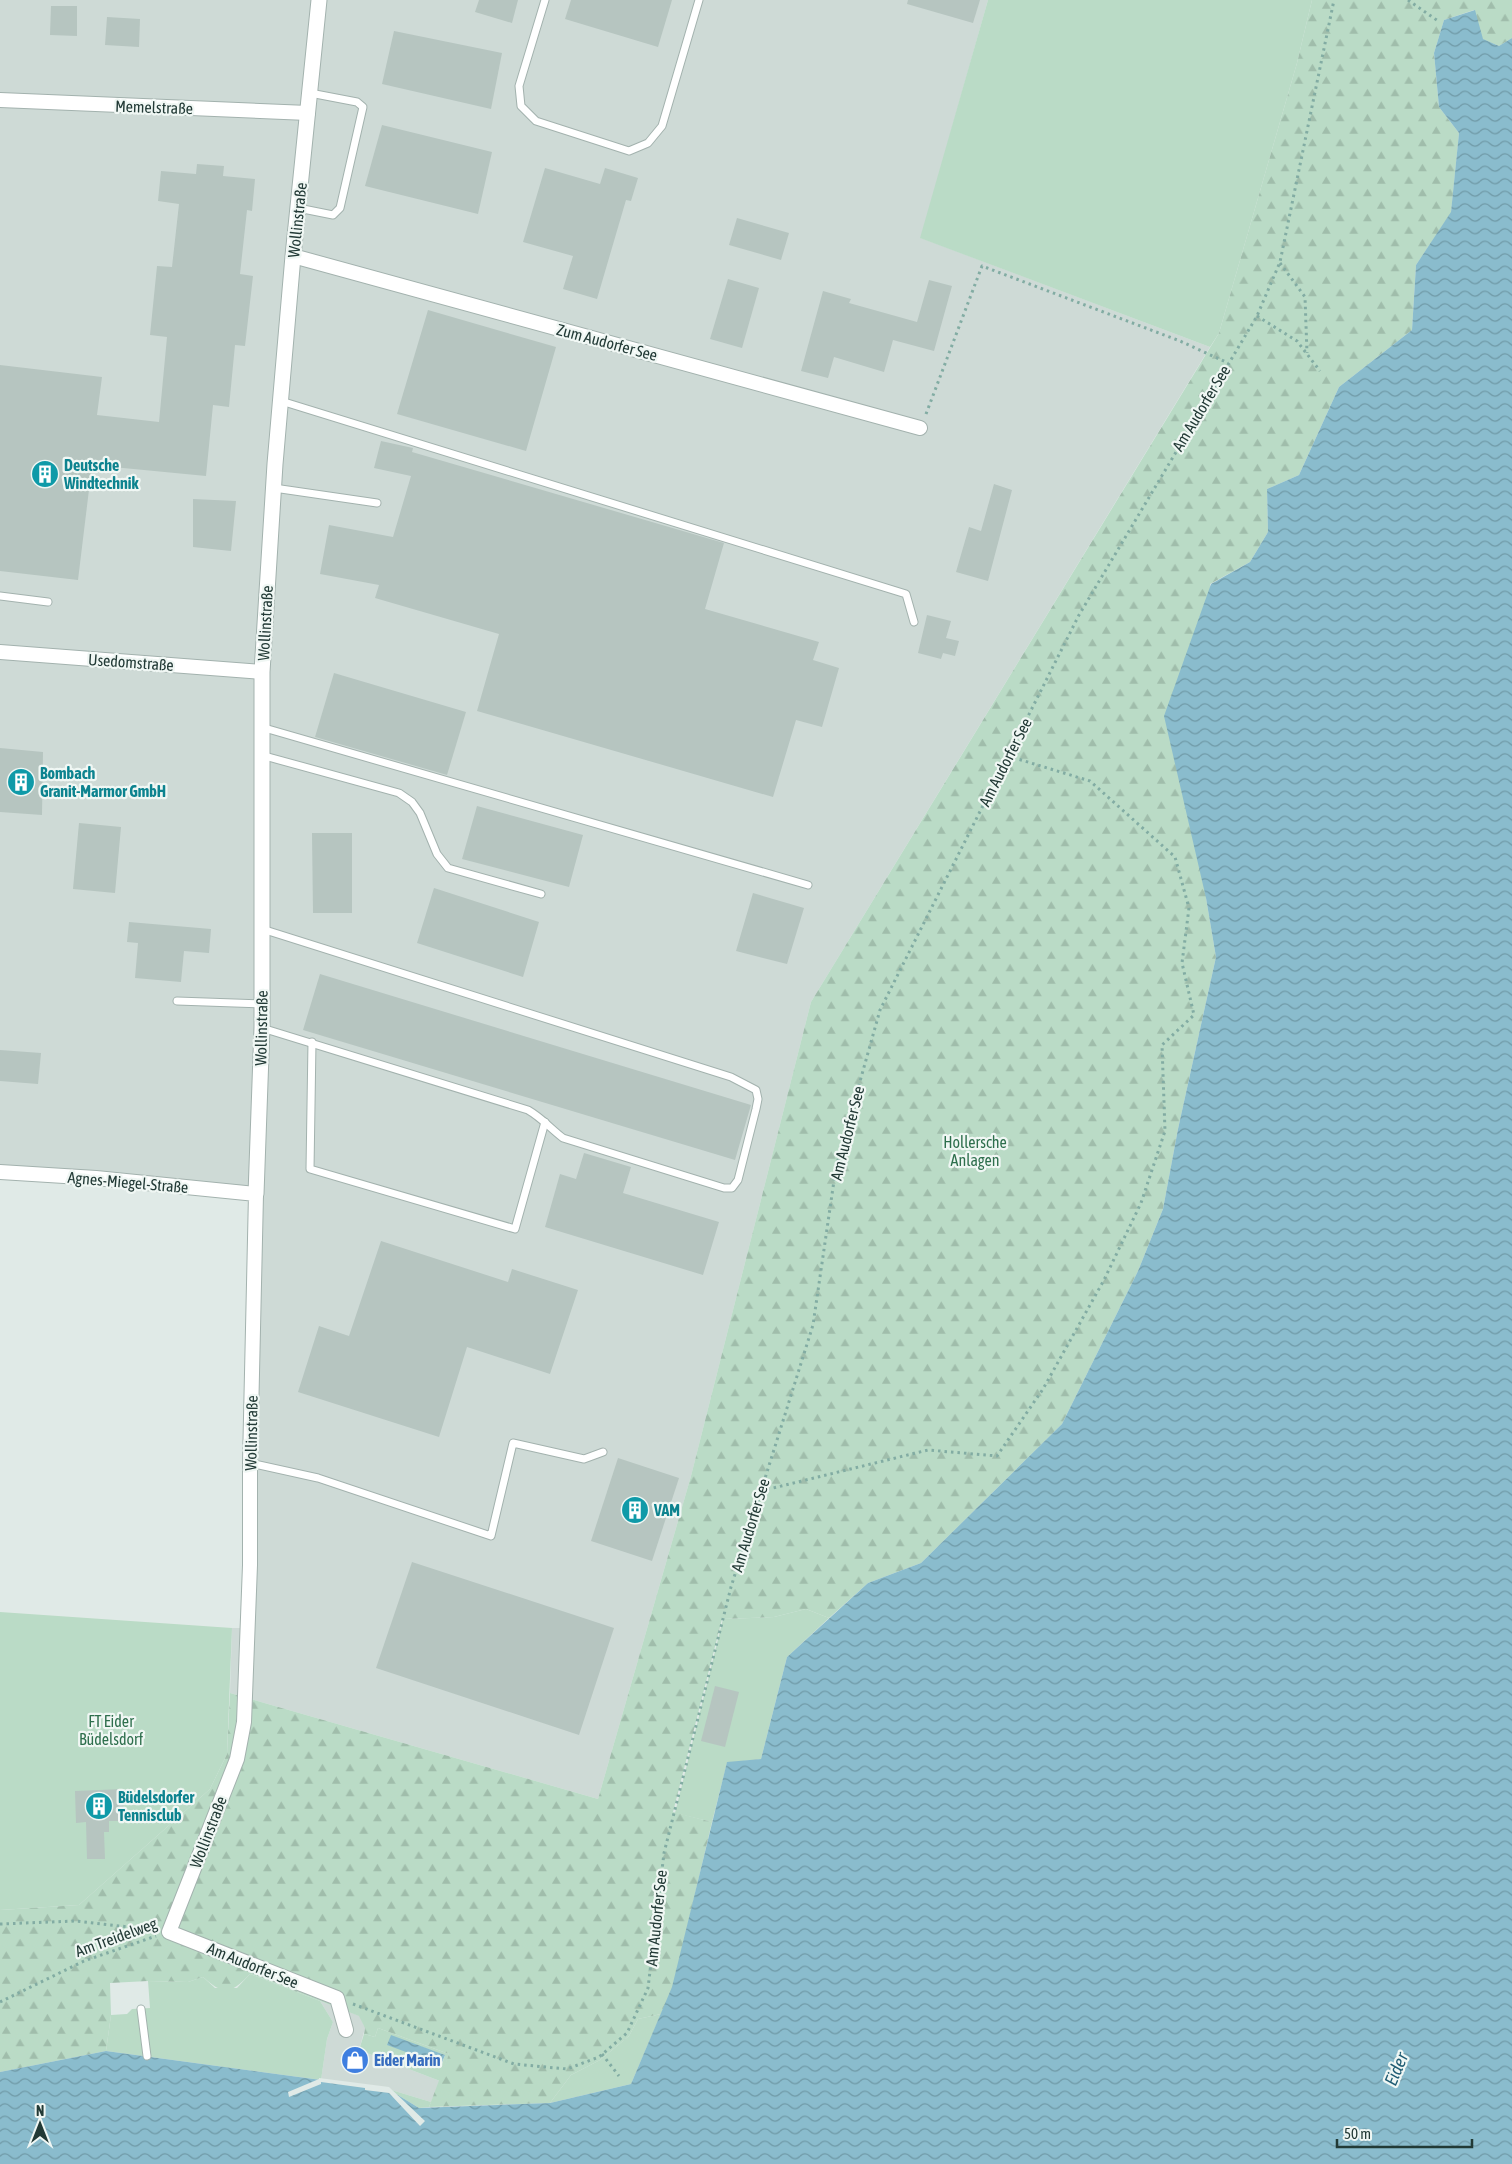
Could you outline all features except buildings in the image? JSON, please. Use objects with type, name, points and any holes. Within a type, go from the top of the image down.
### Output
[{"type":"street","name":"Wollinstraße","points":[[169,1932],[237,1758],[244,1722],[250,1565],[250,1464],[256,1194],[262,1028],[262,672],[280,401],[319,0]]},
{"type":"street","name":"Memelstraße","points":[[0,100],[308,113]]},
{"type":"street","name":"Zum Audorfer See","points":[[293,256],[920,428]]},
{"type":"street","name":"Usedomstraße","points":[[0,652],[262,672]]},
{"type":"street","name":"Agnes-Miegel-Straße","points":[[0,1172],[96,1178],[256,1194]]},
{"type":"street","name":"Am Audorfer See","points":[[169,1932],[337,1998]]},
{"type":"street","points":[[337,1998],[346,2030]]},
{"type":"lane","points":[[545,0],[520,86],[521,106],[536,121],[629,151],[648,143],[662,126],[699,0]]},
{"type":"lane","points":[[298,208],[333,215],[340,208],[363,107],[358,102],[310,93]]},
{"type":"lane","points":[[280,401],[906,594],[914,622]]},
{"type":"lane","points":[[274,488],[377,503]]},
{"type":"lane","points":[[0,596],[48,602]]},
{"type":"lane","points":[[261,727],[808,885]]},
{"type":"lane","points":[[261,755],[399,793],[412,802],[420,813],[437,854],[448,868],[541,894]]},
{"type":"lane","points":[[262,929],[730,1077],[756,1090],[758,1099],[738,1180],[732,1188],[724,1188],[564,1138],[528,1110],[262,1028]]},
{"type":"lane","points":[[177,1001],[262,1004]]},
{"type":"lane","points":[[312,1042],[310,1169],[515,1229],[545,1122]]},
{"type":"lane","points":[[250,1464],[318,1478],[491,1536],[513,1443],[584,1459],[603,1452]]},
{"type":"lane","points":[[141,2010],[147,2056]]},
{"type":"path","name":"Am Audorfer See","points":[[337,1998],[514,2064],[567,2069],[602,2054],[627,2034],[648,1988],[664,1853],[731,1587],[813,1325],[836,1167],[880,1010],[1079,615],[1257,316],[1280,262],[1334,0]]},
{"type":"path","points":[[1408,0],[1438,21]]},
{"type":"path","points":[[1280,262],[1305,297],[1307,352]]},
{"type":"path","points":[[920,428],[982,266],[1180,340],[1228,363]]},
{"type":"path","points":[[1257,316],[1297,341],[1320,370]]},
{"type":"path","points":[[760,1491],[928,1450],[997,1456],[1048,1381],[1104,1280],[1144,1194],[1165,1131],[1162,1045],[1194,1016],[1182,963],[1190,908],[1175,857],[1090,781],[1008,756]]},
{"type":"path","name":"Am Treidelweg","points":[[0,1924],[75,1921],[169,1932]]},
{"type":"path","name":"Am Treidelweg","points":[[0,2002],[84,1961],[169,1932]]},
{"type":"path","points":[[602,2054],[618,2076]]},
{"type":"shaded area","points":[[0,0],[988,0],[921,238],[1210,347],[811,1002],[691,1476],[598,1799],[230,1693],[232,1628],[244,1628],[255,1196],[0,1173]]},
{"type":"shaded area","points":[[320,2001],[360,2016],[365,2028],[359,2050],[440,2081],[431,2102],[388,2089],[321,2080],[327,2039],[333,2022]]},
{"type":"green space","points":[[988,0],[1312,0],[1297,63],[1219,333],[1210,347],[920,238]]},
{"type":"green space","name":"Hollersche Anlagen","points":[[1312,0],[1512,0],[1512,38],[1499,46],[1482,39],[1474,10],[1444,20],[1434,53],[1439,107],[1459,133],[1451,213],[1416,265],[1412,330],[1339,387],[1299,475],[1267,489],[1268,532],[1250,562],[1210,584],[1206,898],[1216,957],[1178,1129],[1163,1209],[1138,1271],[1062,1424],[921,1563],[868,1583],[829,1618],[806,1609],[774,1617],[722,1619],[673,1812],[712,1822],[673,1987],[661,2014],[638,2019],[629,2036],[600,2060],[571,2075],[550,2103],[429,2107],[449,2054],[378,2028],[375,2037],[364,2034],[365,2028],[359,2016],[250,1974],[238,1986],[227,1990],[222,1990],[203,1977],[188,1982],[148,1981],[110,1983],[111,2015],[106,2051],[0,2072],[0,1910],[79,1905],[210,1789],[227,1754],[230,1693],[598,1799],[691,1476],[811,1002],[1219,333],[1297,63]]},
{"type":"green space","points":[[806,1609],[829,1618],[787,1657],[761,1759],[727,1763],[712,1822],[675,1813],[723,1619],[774,1617]]},
{"type":"green space","name":"FT Eider Büdelsdorf","points":[[0,1612],[232,1628],[227,1754],[210,1789],[79,1905],[0,1910]]},
{"type":"green space","points":[[250,1974],[320,2001],[333,2022],[327,2039],[321,2080],[106,2051],[111,2015],[127,2014],[132,2009],[150,2008],[148,1981],[188,1982],[203,1977],[215,1988],[237,1988]]},
{"type":"green space","points":[[661,2014],[631,2084],[550,2103],[571,2075],[600,2060],[629,2036],[638,2019]]},
{"type":"green space","points":[[378,2028],[449,2054],[440,2081],[359,2050],[364,2034],[375,2037]],"holes":[[[391,2036],[445,2055],[442,2064],[388,2045]]]},
{"type":"green space","points":[[388,2089],[431,2102],[429,2107],[419,2108]]},
{"type":"water","name":"Eider","points":[[1475,10],[1483,39],[1499,46],[1512,38],[1512,2164],[0,2164],[0,2072],[106,2051],[388,2089],[419,2108],[550,2103],[631,2084],[672,1987],[727,1762],[761,1759],[787,1657],[868,1583],[921,1563],[1062,1424],[1138,1271],[1163,1209],[1178,1129],[1216,957],[1206,898],[1164,716],[1211,584],[1250,562],[1268,532],[1267,489],[1299,475],[1339,387],[1412,330],[1416,265],[1451,212],[1459,133],[1439,107],[1434,53],[1444,20]]},
{"type":"water","points":[[391,2035],[445,2055],[441,2065],[387,2045]]},
{"type":"pier","points":[[319,2078],[389,2087],[425,2121],[420,2126],[389,2093],[365,2090],[365,2088],[321,2082],[321,2084],[289,2097],[288,2092]]},
{"type":"place","name":"Deutsche Windtechnik","points":[[45,474]]},
{"type":"place","name":"Bombach Granit-Marmor GmbH","points":[[21,782]]},
{"type":"place","name":"VAM","points":[[635,1510]]},
{"type":"place","name":"Büdelsdorfer Tennisclub","points":[[99,1806]]},
{"type":"place","name":"Eider Marin","points":[[355,2060]]}]
